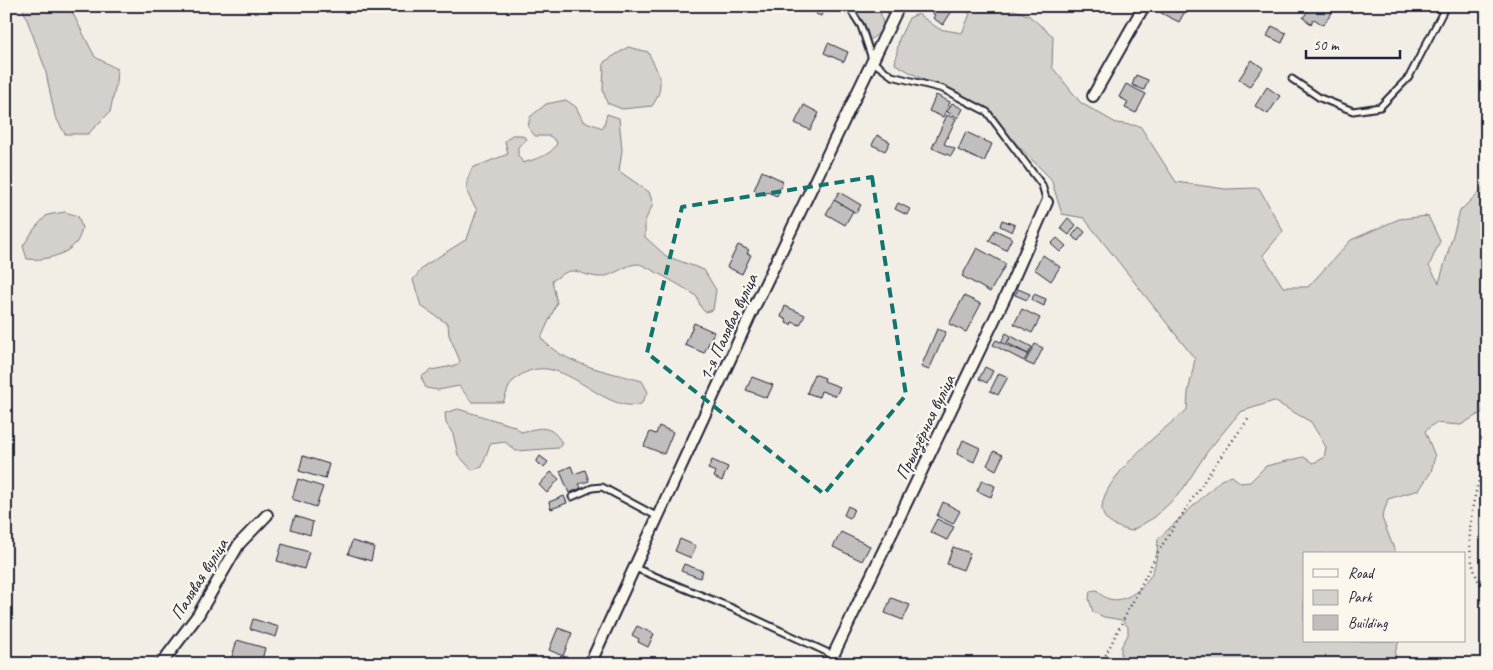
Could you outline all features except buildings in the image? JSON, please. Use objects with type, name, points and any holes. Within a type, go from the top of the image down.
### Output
[{"type":"street","name":"1-я Палявая вуліца","points":[[590,664],[750,316],[899,6]]},
{"type":"street","points":[[1093,96],[1144,6]]},
{"type":"street","name":"Прыазёрная вуліца","points":[[831,659],[1008,291],[1047,202]]},
{"type":"street","name":"Палявая вуліца","points":[[162,664],[198,615],[238,544],[267,515]]},
{"type":"lane","points":[[848,6],[861,26],[873,62],[892,76],[943,89],[987,112],[1042,186],[1047,202]]},
{"type":"lane","points":[[1292,79],[1320,98],[1353,111],[1380,107],[1409,77],[1446,6]]},
{"type":"lane","points":[[572,498],[592,488],[602,487],[658,517]]},
{"type":"lane","points":[[635,568],[732,608],[831,659]]},
{"type":"path","points":[[1101,664],[1159,550],[1214,466],[1249,418]]},
{"type":"path","points":[[1487,458],[1476,485],[1470,555],[1477,583],[1487,594]]},
{"type":"highlighted area","points":[[872,177],[906,395],[824,494],[647,353],[682,207]]},
{"type":"green space","points":[[22,6],[69,6],[95,57],[117,69],[110,112],[88,134],[65,134],[55,116],[45,68]]},
{"type":"green space","points":[[853,6],[879,6],[884,29],[870,40],[866,27]]},
{"type":"green space","points":[[959,6],[1008,8],[1028,15],[1053,36],[1052,67],[1081,103],[1116,123],[1140,126],[1176,182],[1225,189],[1259,188],[1283,231],[1263,255],[1283,287],[1308,287],[1351,240],[1399,219],[1428,216],[1440,241],[1429,266],[1439,283],[1460,211],[1487,184],[1487,409],[1461,425],[1435,423],[1425,431],[1435,456],[1431,472],[1419,490],[1388,499],[1382,518],[1395,552],[1303,552],[1303,642],[1399,642],[1395,653],[1397,664],[1121,664],[1121,647],[1128,635],[1128,627],[1122,620],[1104,617],[1093,612],[1089,599],[1090,591],[1097,590],[1104,596],[1119,600],[1134,593],[1147,580],[1154,569],[1158,539],[1221,480],[1232,476],[1241,483],[1250,482],[1266,466],[1304,457],[1313,463],[1324,458],[1326,447],[1311,422],[1274,401],[1240,412],[1207,452],[1181,492],[1155,517],[1131,531],[1116,526],[1106,519],[1102,504],[1108,489],[1118,474],[1163,429],[1187,410],[1188,393],[1195,359],[1084,218],[1062,214],[1051,179],[988,115],[895,64],[899,39],[909,18],[918,14],[939,29],[962,33],[970,14]]},
{"type":"green space","points":[[628,47],[648,52],[658,72],[659,92],[652,106],[622,109],[607,103],[603,90],[604,62]]},
{"type":"green space","points":[[566,100],[576,107],[583,121],[603,128],[607,114],[619,118],[622,150],[619,171],[649,192],[653,204],[645,221],[645,237],[666,256],[704,270],[716,290],[713,310],[705,312],[696,296],[643,265],[634,264],[603,277],[590,276],[575,271],[566,272],[552,281],[557,303],[541,338],[562,355],[574,361],[642,381],[648,392],[641,404],[626,405],[610,400],[562,373],[546,369],[530,371],[513,381],[508,388],[503,402],[472,402],[459,386],[438,390],[426,388],[421,377],[431,370],[458,365],[460,361],[449,335],[448,324],[421,306],[413,280],[424,266],[467,239],[477,210],[467,190],[467,180],[472,168],[508,154],[505,141],[512,135],[521,135],[527,139],[518,147],[518,155],[523,163],[548,153],[557,142],[550,136],[535,136],[528,127],[530,117],[546,104]]},
{"type":"green space","points":[[65,212],[78,216],[82,228],[76,243],[71,248],[53,257],[27,259],[23,246],[35,228],[47,215]]},
{"type":"green space","points":[[458,409],[514,426],[521,432],[544,428],[553,432],[562,443],[559,448],[516,451],[505,442],[490,444],[482,467],[472,470],[458,455],[453,434],[446,423],[445,413]]}]
